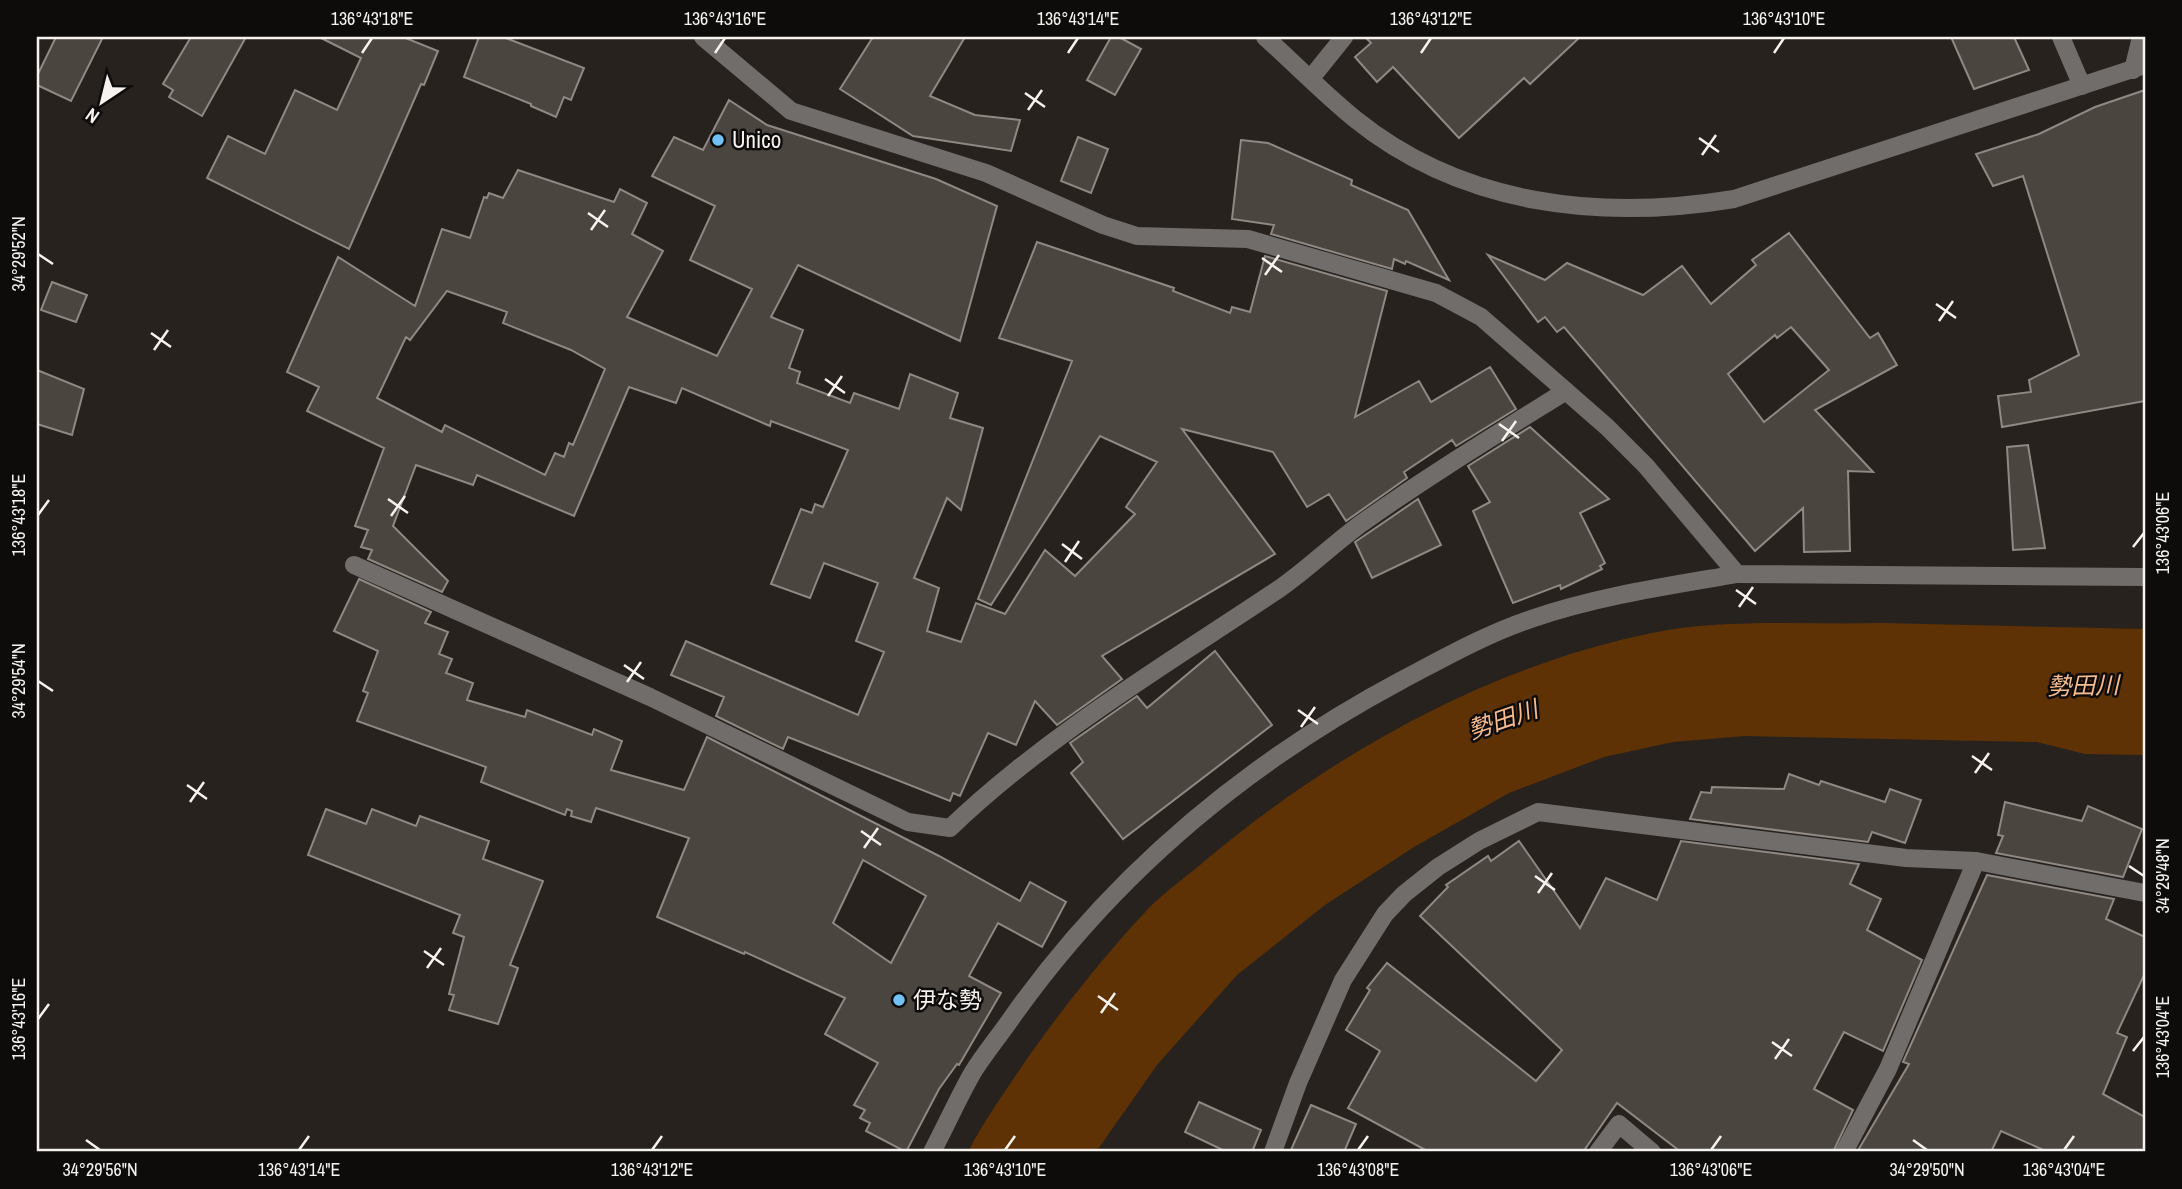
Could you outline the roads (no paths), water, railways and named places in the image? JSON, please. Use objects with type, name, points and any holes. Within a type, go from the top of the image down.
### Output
[{"type":"street","points":[[703,37],[791,111],[986,173],[1103,225],[1138,236],[1248,239],[1437,293],[1481,317],[1566,391],[1646,466],[1738,574]]},
{"type":"street","points":[[1265,37],[1355,119],[1392,145],[1477,187],[1562,205],[1620,209],[1677,209],[1734,199],[2082,86],[2139,67],[2141,37]]},
{"type":"street","points":[[1311,78],[1344,37]]},
{"type":"street","points":[[2061,37],[2082,86]]},
{"type":"street","points":[[354,565],[650,697],[908,822],[950,828],[992,788],[1137,684],[1292,580],[1328,547],[1402,495],[1566,391]]},
{"type":"street","points":[[932,1152],[974,1071],[1060,952],[1161,848],[1195,817],[1251,774],[1315,730],[1467,646],[1528,620],[1621,594],[1738,574],[2145,577]]},
{"type":"street","points":[[1273,1152],[1298,1083],[1343,980],[1385,914],[1404,894],[1438,867],[1479,841],[1538,812],[1871,854],[1976,861],[2145,894]]},
{"type":"street","points":[[1844,1152],[1888,1069],[1976,861]]},
{"type":"street","points":[[1598,1152],[1619,1124],[1652,1152]]},
{"type":"water","name":"勢田川","points":[[1881,623],[2145,629],[2145,755],[2085,754],[2037,742],[1745,736],[1673,742],[1604,757],[1509,793],[1414,847],[1325,905],[1237,975],[1157,1065],[1096,1152],[968,1152],[982,1126],[1045,1034],[1101,962],[1147,910],[1256,820],[1361,750],[1473,691],[1532,667],[1591,648],[1652,633],[1708,625]]},
{"type":"place","name":"Unico","points":[[718,140]]},
{"type":"place","name":"伊な勢","points":[[899,1000]]}]
